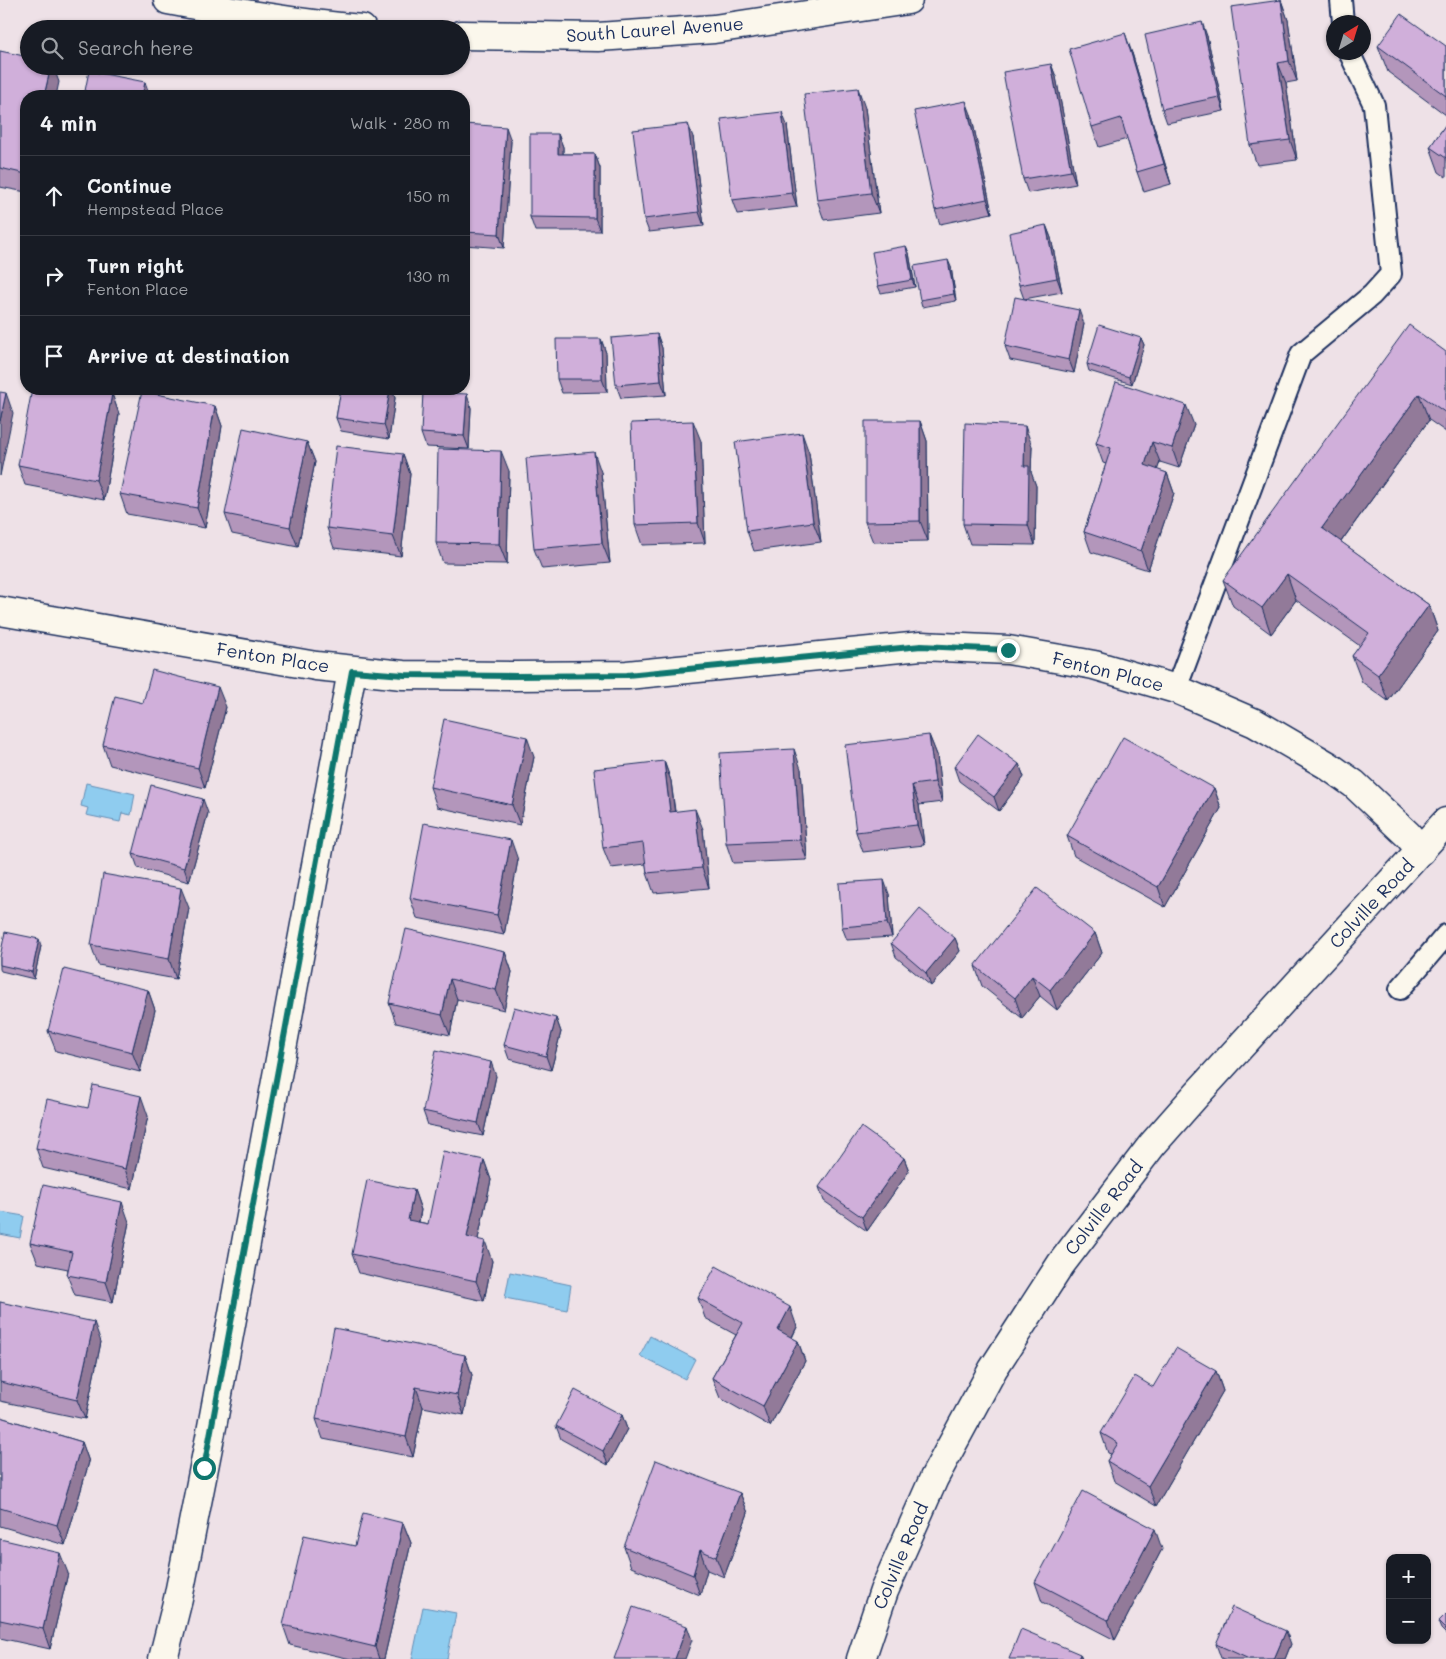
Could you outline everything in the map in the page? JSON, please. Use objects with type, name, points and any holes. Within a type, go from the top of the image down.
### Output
[{"type":"street","points":[[168,0],[289,20]]},
{"type":"street","name":"South Laurel Avenue","points":[[470,35],[598,37],[714,29],[908,0]]},
{"type":"street","name":"Fenton Place","points":[[0,611],[102,630],[352,671],[413,675],[627,675],[921,646],[1008,650],[1094,665],[1176,689],[1255,723],[1327,765],[1354,784],[1408,835],[1421,851]]},
{"type":"street","points":[[163,1659],[178,1599],[213,1423],[352,671]]},
{"type":"street","name":"Colville Road","points":[[861,1659],[884,1591],[934,1478],[993,1369],[1061,1264],[1152,1145],[1446,822]]},
{"type":"lane","points":[[1342,0],[1343,15]]},
{"type":"lane","points":[[1176,689],[1301,354],[1372,295],[1391,274],[1374,105],[1353,60]]},
{"type":"lane","points":[[1400,989],[1446,935]]},
{"type":"water","points":[[86,783],[135,794],[131,815],[122,813],[120,822],[86,815],[88,808],[81,806]]},
{"type":"water","points":[[0,1212],[24,1216],[20,1238],[0,1234]]},
{"type":"water","points":[[510,1272],[571,1285],[567,1310],[505,1298]]},
{"type":"water","points":[[650,1336],[695,1359],[685,1379],[640,1356]]},
{"type":"water","points":[[423,1607],[456,1613],[447,1659],[412,1659]]},
{"type":"building","points":[[1281,0],[1289,61],[1278,63],[1290,140],[1250,145],[1231,7]]},
{"type":"building","points":[[1401,14],[1446,46],[1446,96],[1378,46]]},
{"type":"building","points":[[1202,22],[1219,97],[1162,109],[1145,35]]},
{"type":"building","points":[[1125,33],[1164,164],[1137,172],[1121,118],[1092,127],[1069,49]]},
{"type":"building","points":[[0,51],[20,55],[20,75],[49,75],[45,90],[20,90],[20,173],[0,168]]},
{"type":"building","points":[[1051,64],[1071,171],[1023,179],[1003,72]]},
{"type":"building","points":[[88,75],[109,75],[145,82],[143,90],[85,90]]},
{"type":"building","points":[[858,88],[871,193],[817,200],[804,94]]},
{"type":"building","points":[[966,101],[987,199],[935,210],[914,111]]},
{"type":"building","points":[[782,112],[792,193],[732,200],[721,119]]},
{"type":"building","points":[[470,124],[506,127],[499,234],[470,232]]},
{"type":"building","points":[[688,124],[699,212],[644,219],[633,130]]},
{"type":"building","points":[[1446,124],[1446,158],[1430,147]]},
{"type":"building","points":[[530,134],[558,134],[558,154],[595,154],[595,218],[530,217]]},
{"type":"building","points":[[1046,225],[1057,278],[1019,285],[1009,233]]},
{"type":"building","points":[[906,246],[912,280],[878,286],[872,252]]},
{"type":"building","points":[[948,260],[954,294],[920,300],[914,266]]},
{"type":"building","points":[[1015,297],[1079,310],[1069,360],[1005,346]]},
{"type":"building","points":[[1099,325],[1141,338],[1129,377],[1087,364]]},
{"type":"building","points":[[1409,325],[1446,352],[1446,413],[1419,394],[1322,528],[1429,605],[1378,675],[1352,656],[1369,633],[1287,574],[1262,608],[1223,580]]},
{"type":"building","points":[[657,334],[661,381],[616,385],[611,338]]},
{"type":"building","points":[[556,339],[601,339],[602,379],[557,379]]},
{"type":"building","points":[[1116,382],[1186,405],[1172,448],[1152,442],[1145,465],[1167,473],[1141,551],[1084,532],[1111,448],[1096,443]]},
{"type":"building","points":[[0,392],[6,393],[0,421]]},
{"type":"building","points":[[31,395],[112,395],[96,480],[18,465]]},
{"type":"building","points":[[141,395],[161,395],[215,406],[197,508],[120,494]]},
{"type":"building","points":[[340,395],[389,395],[384,425],[336,418]]},
{"type":"building","points":[[423,395],[467,395],[464,436],[421,433]]},
{"type":"building","points":[[693,421],[698,523],[635,525],[631,423]]},
{"type":"building","points":[[865,421],[920,421],[920,521],[865,522]]},
{"type":"building","points":[[965,423],[1025,426],[1024,466],[1029,466],[1028,525],[963,524]]},
{"type":"building","points":[[243,428],[307,442],[290,527],[225,514]]},
{"type":"building","points":[[802,433],[813,522],[747,531],[735,442]]},
{"type":"building","points":[[336,446],[403,454],[393,536],[327,528]]},
{"type":"building","points":[[438,449],[501,451],[499,544],[436,543]]},
{"type":"building","points":[[594,452],[602,543],[534,549],[526,458]]},
{"type":"building","points":[[152,670],[218,687],[198,768],[103,745],[115,696],[143,703]]},
{"type":"building","points":[[444,719],[527,737],[512,805],[430,787]]},
{"type":"building","points":[[978,734],[1019,764],[994,797],[954,767]]},
{"type":"building","points":[[929,735],[935,782],[912,785],[917,825],[856,832],[845,745]]},
{"type":"building","points":[[1123,737],[1214,788],[1158,887],[1067,836]]},
{"type":"building","points":[[794,749],[800,840],[726,843],[720,753]]},
{"type":"building","points":[[664,761],[670,812],[695,809],[702,868],[647,873],[643,843],[603,848],[594,769]]},
{"type":"building","points":[[151,785],[203,799],[184,868],[133,854]]},
{"type":"building","points":[[424,823],[511,840],[497,915],[410,898]]},
{"type":"building","points":[[103,874],[181,888],[169,959],[91,945]]},
{"type":"building","points":[[884,880],[887,923],[842,927],[839,883]]},
{"type":"building","points":[[1037,888],[1095,933],[1050,990],[1032,976],[1015,998],[975,966]]},
{"type":"building","points":[[920,909],[955,938],[926,973],[891,943]]},
{"type":"building","points":[[406,929],[505,952],[496,990],[450,979],[442,1015],[389,1003]]},
{"type":"building","points":[[5,932],[39,939],[32,972],[0,965]]},
{"type":"building","points":[[64,969],[148,990],[132,1052],[48,1031]]},
{"type":"building","points":[[514,1007],[556,1018],[546,1056],[504,1045]]},
{"type":"building","points":[[436,1050],[491,1062],[478,1123],[423,1111]]},
{"type":"building","points":[[93,1085],[141,1096],[125,1169],[36,1148],[47,1099],[88,1108]]},
{"type":"building","points":[[861,1127],[904,1158],[862,1217],[819,1187]]},
{"type":"building","points":[[443,1151],[484,1160],[467,1237],[485,1241],[476,1281],[352,1254],[367,1180],[414,1190],[408,1220],[428,1224]]},
{"type":"building","points":[[43,1185],[122,1202],[106,1282],[67,1275],[72,1252],[30,1243]]},
{"type":"building","points":[[716,1266],[790,1307],[778,1330],[798,1341],[763,1406],[712,1378],[743,1323],[698,1298]]},
{"type":"building","points":[[0,1302],[94,1322],[77,1400],[0,1382]]},
{"type":"building","points":[[334,1328],[465,1355],[457,1395],[416,1387],[406,1437],[316,1419]]},
{"type":"building","points":[[1176,1348],[1216,1371],[1148,1486],[1107,1461],[1118,1443],[1101,1433],[1135,1376],[1153,1387]]},
{"type":"building","points":[[575,1390],[622,1415],[603,1451],[556,1426]]},
{"type":"building","points":[[0,1417],[82,1442],[57,1525],[0,1508]]},
{"type":"building","points":[[656,1460],[740,1493],[716,1557],[700,1550],[693,1575],[624,1547]]},
{"type":"building","points":[[1083,1491],[1155,1529],[1108,1620],[1035,1582]]},
{"type":"building","points":[[363,1513],[403,1523],[375,1647],[283,1625],[304,1535],[355,1546]]},
{"type":"building","points":[[0,1539],[60,1553],[43,1629],[0,1620]]},
{"type":"building","points":[[633,1607],[687,1626],[675,1659],[614,1659]]},
{"type":"building","points":[[1232,1607],[1286,1631],[1274,1659],[1249,1659],[1216,1644]]},
{"type":"building","points":[[1446,1614],[1446,1630],[1438,1622]]},
{"type":"building","points":[[1021,1629],[1080,1654],[1078,1659],[1009,1659]]},
{"type":"route","points":[[204,1468],[352,671],[404,675],[627,675],[921,646],[1008,650]]}]
